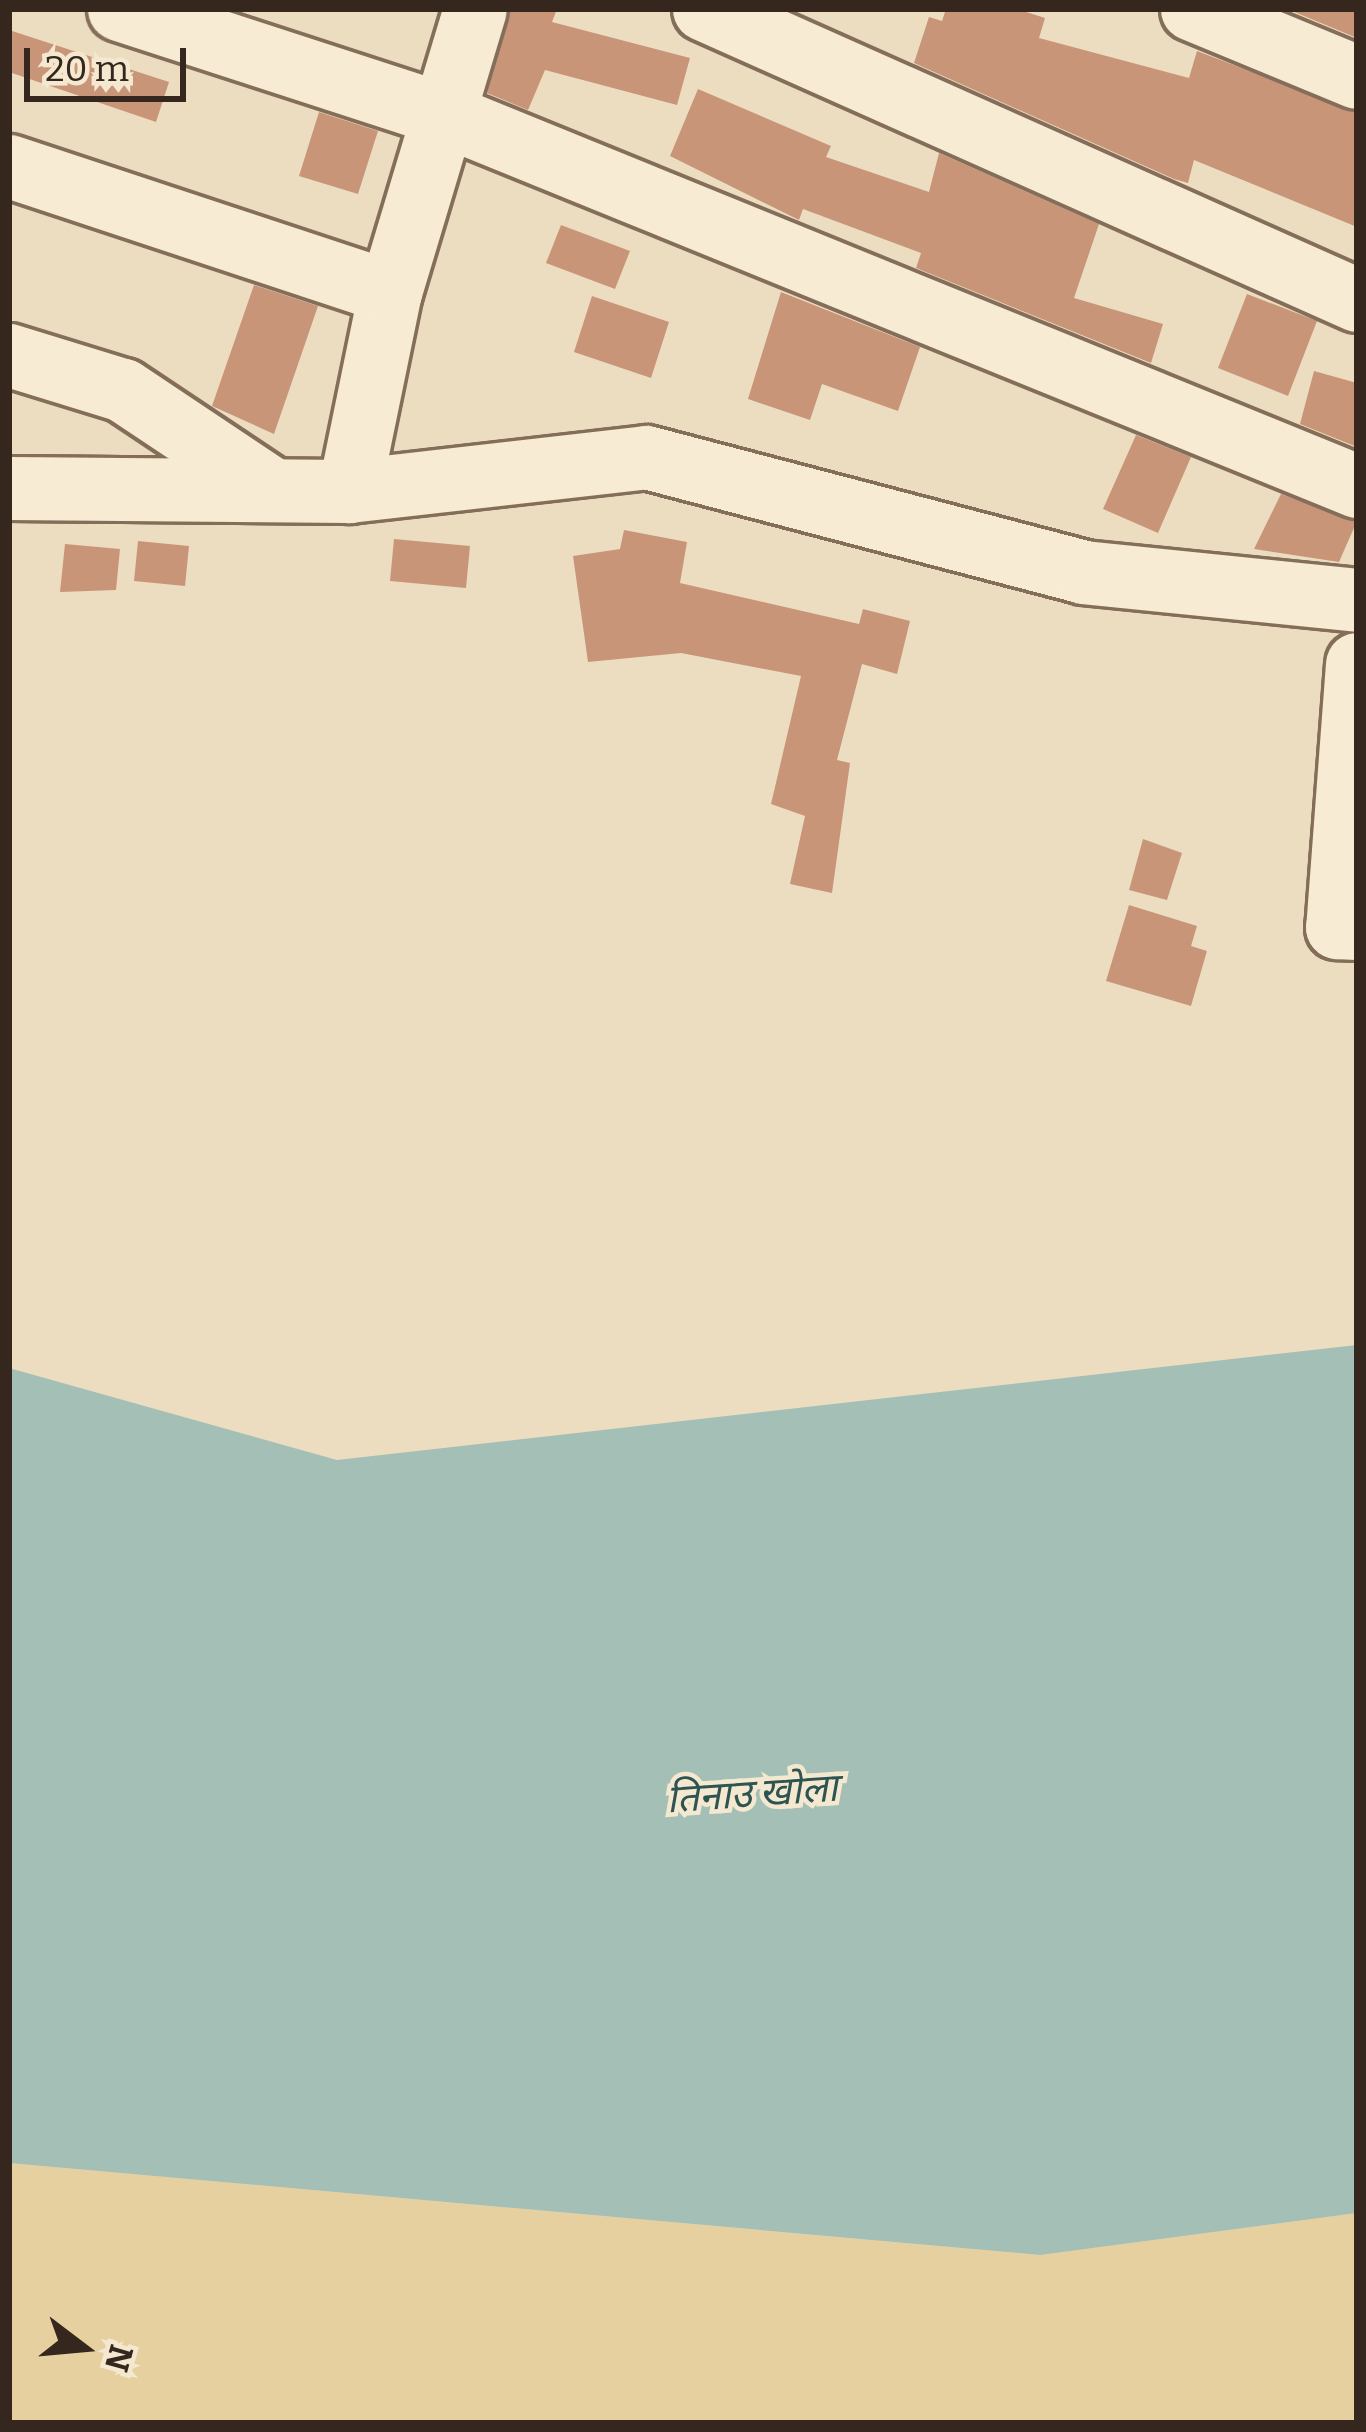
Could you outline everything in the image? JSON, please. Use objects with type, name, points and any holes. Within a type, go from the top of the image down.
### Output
[{"type":"street","points":[[118,9],[443,114],[1357,486]]},
{"type":"street","points":[[349,491],[390,292],[475,9]]},
{"type":"street","points":[[704,9],[1357,300]]},
{"type":"street","points":[[1192,9],[1357,77]]},
{"type":"street","points":[[9,166],[390,292]]},
{"type":"street","points":[[9,355],[123,390],[273,490]]},
{"type":"street","points":[[9,488],[349,491],[646,457],[1083,572],[1357,600]]},
{"type":"street","points":[[1357,664],[1337,927],[1357,928]]},
{"type":"sand","points":[[9,2163],[1040,2255],[1357,2213],[1357,2423],[9,2423]]},
{"type":"water","name":"तिनाउ खोला","points":[[1357,1345],[1357,2213],[1040,2255],[9,2163],[9,1368],[337,1460]]},
{"type":"building","points":[[510,9],[557,9],[552,22],[690,58],[677,105],[545,70],[528,110],[487,93]]},
{"type":"building","points":[[946,9],[1017,9],[1045,18],[1039,38],[1189,78],[1197,51],[1357,112],[1357,227],[1194,160],[1188,183],[1174,179],[914,63],[929,17],[942,21]]},
{"type":"building","points":[[1357,9],[1357,38],[1292,11]]},
{"type":"building","points":[[9,30],[169,82],[156,122],[9,72]]},
{"type":"building","points":[[698,89],[831,146],[826,157],[929,192],[939,153],[1099,224],[1074,298],[1163,324],[1151,363],[916,268],[921,253],[803,209],[799,220],[670,156]]},
{"type":"building","points":[[319,112],[378,131],[358,194],[299,176]]},
{"type":"building","points":[[561,225],[630,251],[615,289],[546,263]]},
{"type":"building","points":[[254,285],[318,306],[274,434],[212,406]]},
{"type":"building","points":[[781,292],[920,347],[898,411],[822,384],[810,420],[748,399]]},
{"type":"building","points":[[1247,294],[1317,321],[1288,396],[1218,368]]},
{"type":"building","points":[[592,296],[669,322],[651,378],[574,352]]},
{"type":"building","points":[[1314,371],[1357,383],[1357,447],[1300,424]]},
{"type":"building","points":[[1136,435],[1191,457],[1158,533],[1103,509]]},
{"type":"building","points":[[1281,494],[1357,521],[1339,562],[1254,549]]},
{"type":"building","points":[[624,530],[687,542],[680,583],[859,624],[863,609],[910,621],[897,674],[862,664],[837,760],[850,763],[832,893],[790,884],[805,816],[771,804],[801,676],[681,653],[588,662],[573,556],[620,549]]},
{"type":"building","points":[[394,539],[470,546],[466,588],[390,581]]},
{"type":"building","points":[[138,541],[189,546],[185,586],[134,581]]},
{"type":"building","points":[[65,544],[120,549],[116,590],[60,592]]},
{"type":"building","points":[[1143,839],[1182,853],[1167,900],[1129,890]]},
{"type":"building","points":[[1129,905],[1197,926],[1191,946],[1207,951],[1191,1006],[1106,981]]}]
